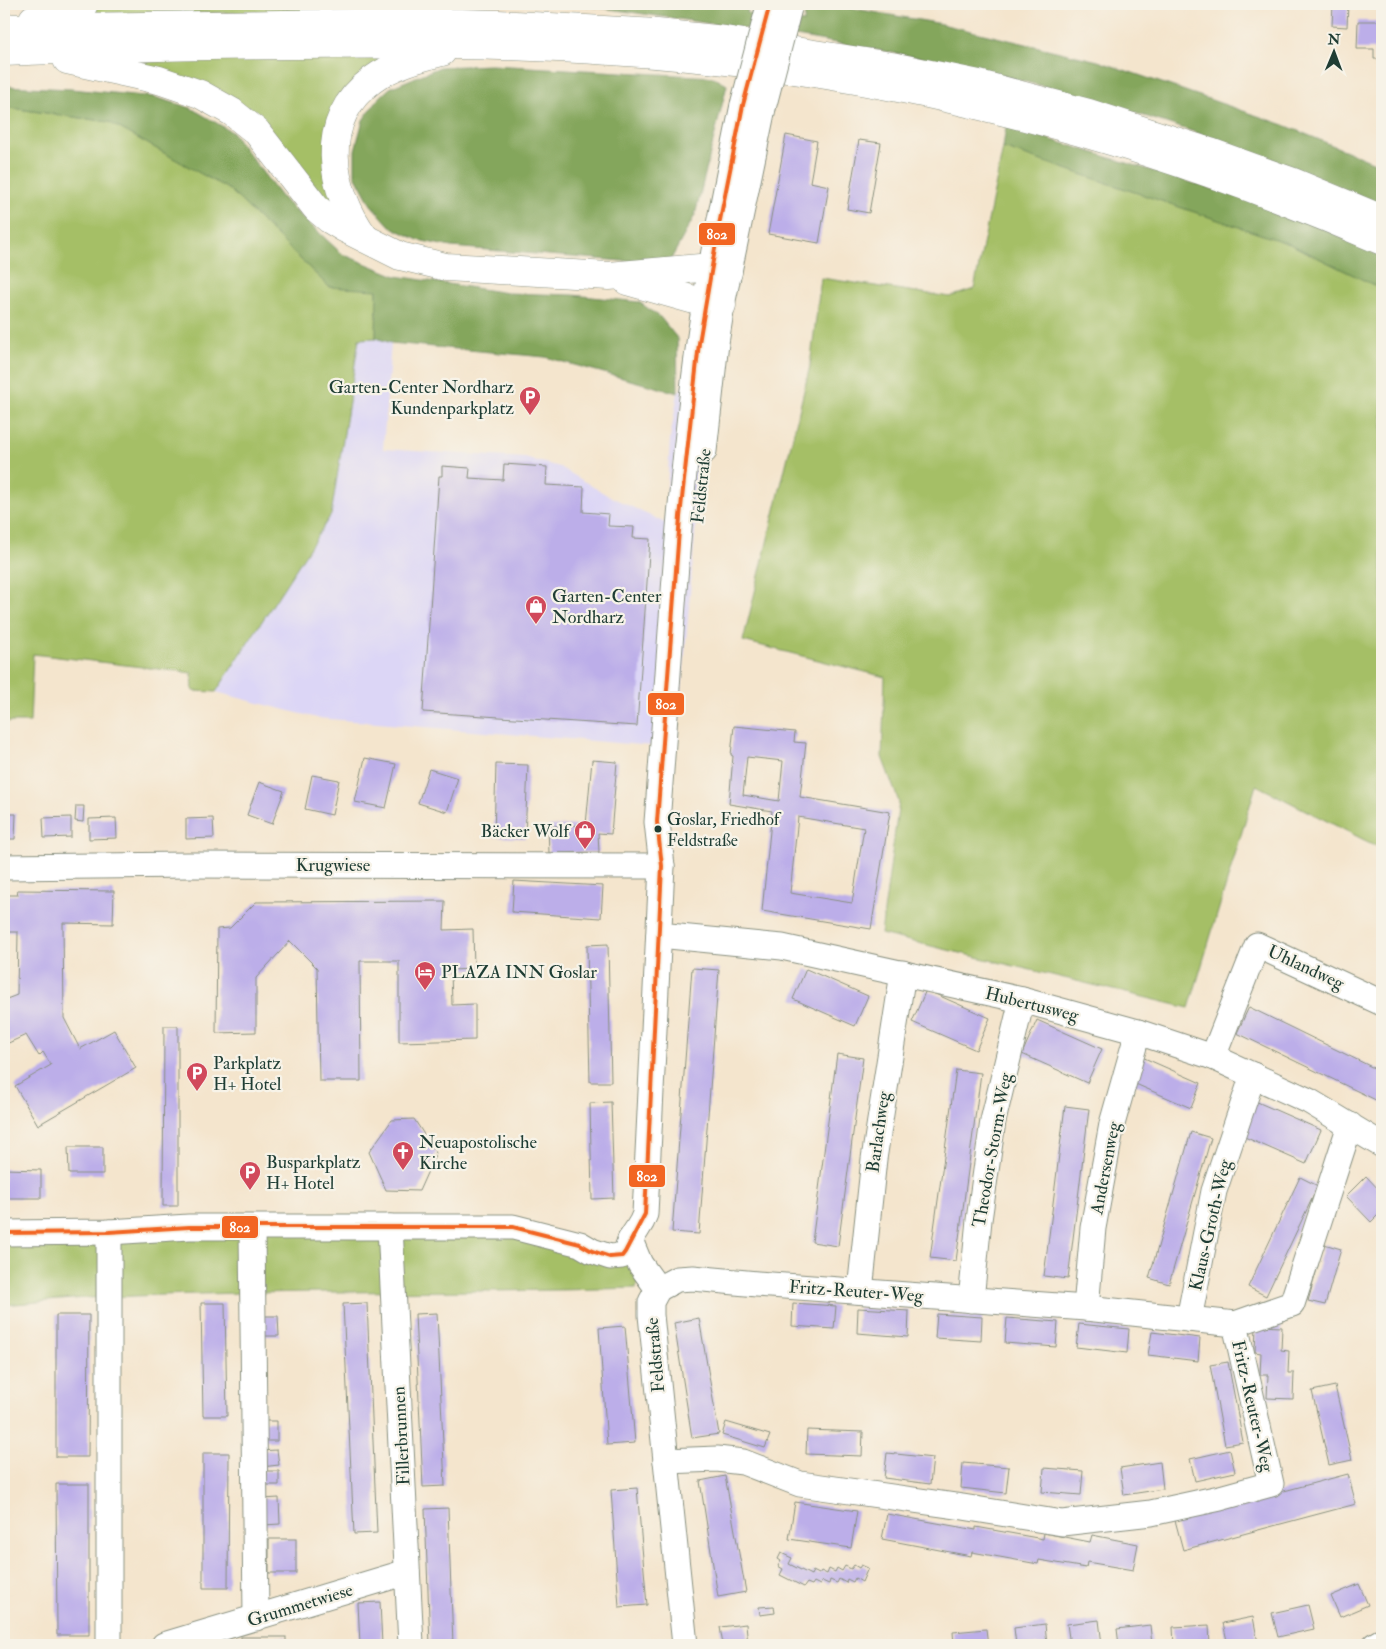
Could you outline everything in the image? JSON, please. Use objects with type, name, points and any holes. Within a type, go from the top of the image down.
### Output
[{"type":"highway","points":[[4,28],[84,4]]},
{"type":"highway","points":[[435,4],[498,24]]},
{"type":"highway","points":[[4,28],[424,22],[657,33],[725,40],[891,66],[978,84],[1089,113],[1210,152],[1293,182],[1382,219]]},
{"type":"highway","points":[[15,51],[233,46],[470,44],[720,60],[802,72],[939,97],[1070,128],[1253,190],[1382,241]]},
{"type":"highway","points":[[365,238],[352,221],[335,174],[336,138],[344,113],[360,90],[383,73],[404,64],[470,44]]},
{"type":"highway","points":[[15,51],[159,80],[200,94],[232,112],[257,132],[316,208],[329,220],[400,256],[446,267],[609,276],[700,268],[720,271]]},
{"type":"highway","points":[[609,276],[714,304]]},
{"type":"street","points":[[753,107],[780,5]]},
{"type":"street","name":"Feldstraße","points":[[720,271],[719,225],[753,107]]},
{"type":"street","name":"Feldstraße","points":[[630,1240],[641,1225],[645,1214],[660,935],[662,866],[657,822],[680,517],[705,369],[707,343],[753,107]]},
{"type":"street","name":"Krugwiese","points":[[4,867],[189,865],[662,866]]},
{"type":"street","name":"Hubertusweg","points":[[660,935],[782,947],[1022,1000],[1138,1032],[1213,1057],[1253,1075],[1309,1101],[1382,1145]]},
{"type":"street","name":"Uhlandweg","points":[[1213,1057],[1257,945],[1382,1003]]},
{"type":"street","name":"Barlachweg","points":[[860,1291],[874,1159],[903,973]]},
{"type":"street","name":"Theodor-Storm-Weg","points":[[971,1300],[979,1220],[993,1120],[1022,1000]]},
{"type":"street","name":"Andersenweg","points":[[1086,1308],[1093,1228],[1112,1124],[1138,1032]]},
{"type":"street","name":"Klaus-Groth-Weg","points":[[1189,1319],[1214,1191],[1253,1075]]},
{"type":"street","points":[[1235,1324],[1292,1304],[1350,1125]]},
{"type":"street","name":"Fillerbrunnen","points":[[390,1227],[411,1645]]},
{"type":"street","points":[[4,1234],[189,1228],[513,1227],[580,1244],[599,1239],[630,1240],[640,1264],[658,1289]]},
{"type":"street","points":[[252,1228],[256,1618]]},
{"type":"street","points":[[108,1645],[109,1232]]},
{"type":"street","name":"Fritz-Reuter-Weg","points":[[658,1289],[676,1279],[692,1278],[1086,1308],[1235,1324],[1271,1484],[1220,1498],[1152,1512],[1062,1523],[800,1484],[743,1462],[717,1459],[666,1461]]},
{"type":"street","name":"Feldstraße","points":[[658,1289],[651,1302],[650,1314],[686,1645]]},
{"type":"street","name":"Grummetwiese","points":[[164,1645],[407,1572]]},
{"type":"street","points":[[1375,1645],[1382,1641]]},
{"type":"shaded area","points":[[376,338],[391,343],[383,449],[525,458],[560,467],[607,495],[665,523],[670,439],[678,393],[696,369],[714,369],[697,511],[677,748],[317,718],[216,692],[331,515],[359,339]]},
{"type":"green space","points":[[108,4],[410,4],[423,10],[74,15]]},
{"type":"green space","points":[[575,4],[749,4],[747,13],[804,22],[805,10],[803,4],[826,4],[937,23],[1098,61],[1284,125],[1382,166],[1382,205],[1216,139],[1079,95],[945,62],[802,37]]},
{"type":"green space","points":[[403,54],[347,95],[345,223],[270,135],[131,62],[265,55]]},
{"type":"green space","points":[[491,65],[713,77],[727,85],[695,215],[670,261],[622,261],[451,247],[418,240],[391,227],[371,205],[355,175],[355,150],[363,120],[378,99],[390,88],[440,67]]},
{"type":"green space","points":[[4,86],[71,89],[154,97],[191,108],[232,132],[282,198],[342,254],[396,276],[507,293],[573,295],[639,302],[660,317],[677,338],[678,393],[545,357],[391,343],[376,338],[377,290],[329,287],[230,190],[109,122],[4,107]]},
{"type":"green space","points":[[4,107],[109,122],[230,190],[329,287],[377,289],[376,338],[359,339],[331,515],[216,692],[193,691],[192,673],[33,654],[30,722],[4,722]]},
{"type":"green space","points":[[1006,126],[1291,213],[1382,257],[1382,289],[1290,244],[1003,148]]},
{"type":"green space","points":[[1003,148],[1290,244],[1382,289],[1382,849],[1256,785],[1189,1008],[881,934],[899,802],[882,757],[885,677],[743,641],[810,366],[821,278],[950,297],[974,289]]},
{"type":"green space","points":[[513,1227],[622,1256],[641,1276],[636,1288],[175,1295],[83,1298],[4,1305],[4,1233]]},
{"type":"building","points":[[1333,4],[1348,4],[1347,27],[1332,26]]},
{"type":"building","points":[[1358,21],[1382,21],[1382,59],[1374,59],[1374,49],[1357,49]]},
{"type":"building","points":[[786,135],[817,141],[810,182],[829,186],[819,243],[768,234]]},
{"type":"building","points":[[859,140],[881,143],[869,213],[847,209]]},
{"type":"building","name":"Garten-Center Nordharz","points":[[504,464],[547,467],[546,485],[584,487],[583,512],[609,514],[608,526],[634,527],[633,538],[650,539],[637,726],[423,712],[439,476],[442,476],[442,466],[470,468],[469,478],[503,480]]},
{"type":"building","points":[[734,726],[795,732],[794,742],[806,743],[800,797],[890,812],[871,929],[762,911],[772,811],[729,804],[733,756],[731,755]],"holes":[[[747,757],[783,761],[779,801],[743,795]],[[798,817],[864,828],[852,903],[790,893]]]},
{"type":"building","points":[[365,758],[396,764],[386,808],[355,802]]},
{"type":"building","points":[[592,760],[617,762],[611,834],[598,833],[599,852],[549,853],[548,826],[586,825]]},
{"type":"building","points":[[496,764],[528,765],[525,838],[494,837]]},
{"type":"building","points":[[429,769],[458,778],[447,812],[418,803]]},
{"type":"building","points":[[312,775],[339,780],[332,815],[305,809]]},
{"type":"building","points":[[259,782],[284,791],[272,824],[247,815]]},
{"type":"building","points":[[76,806],[84,806],[83,822],[75,821]]},
{"type":"building","points":[[4,814],[16,814],[15,839],[4,839]]},
{"type":"building","points":[[71,817],[71,837],[44,838],[43,818]]},
{"type":"building","points":[[116,818],[117,838],[89,839],[89,819]]},
{"type":"building","points":[[213,818],[214,838],[186,839],[186,819]]},
{"type":"building","points":[[514,881],[603,886],[601,918],[512,912]]},
{"type":"building","points":[[17,890],[114,891],[113,924],[63,923],[64,1018],[80,1049],[114,1030],[136,1068],[38,1125],[15,1086],[51,1065],[43,1052],[39,1056],[26,1035],[4,1045],[4,1000],[17,995],[18,932],[4,932],[4,895],[18,895]]},
{"type":"building","name":"PLAZA INN Goslar","points":[[445,901],[444,930],[473,929],[474,969],[451,970],[452,1005],[475,1004],[475,1040],[399,1042],[399,961],[360,961],[361,1081],[319,1081],[317,968],[290,941],[256,978],[256,1032],[216,1033],[217,929],[230,928],[256,902]]},
{"type":"building","points":[[608,944],[611,1082],[590,1082],[587,945]]},
{"type":"building","points":[[692,968],[719,970],[699,1234],[672,1232]]},
{"type":"building","points":[[806,969],[868,996],[855,1026],[793,999]]},
{"type":"building","points":[[926,990],[990,1018],[976,1050],[912,1022]]},
{"type":"building","points":[[1249,1007],[1382,1072],[1382,1103],[1237,1033]]},
{"type":"building","points":[[1037,1020],[1102,1049],[1087,1083],[1022,1054]]},
{"type":"building","points":[[164,1026],[178,1026],[178,1206],[163,1206]]},
{"type":"building","points":[[837,1054],[863,1058],[838,1246],[812,1242]]},
{"type":"building","points":[[1142,1057],[1201,1083],[1191,1108],[1131,1082]]},
{"type":"building","points":[[956,1070],[981,1073],[956,1261],[930,1258]]},
{"type":"building","points":[[1255,1101],[1321,1130],[1306,1164],[1240,1135]]},
{"type":"building","points":[[611,1102],[614,1198],[592,1199],[590,1103]]},
{"type":"building","points":[[1065,1106],[1089,1109],[1068,1279],[1044,1276]]},
{"type":"building","name":"Neuapostolische Kirche","points":[[414,1119],[436,1153],[419,1191],[386,1190],[369,1152],[392,1120]]},
{"type":"building","points":[[1191,1132],[1211,1138],[1169,1284],[1149,1278]]},
{"type":"building","points":[[68,1147],[103,1147],[103,1174],[69,1174]]},
{"type":"building","points":[[4,1169],[41,1170],[41,1198],[4,1198]]},
{"type":"building","points":[[1366,1176],[1382,1193],[1382,1211],[1371,1222],[1346,1196]]},
{"type":"building","points":[[1300,1177],[1318,1186],[1266,1296],[1248,1287]]},
{"type":"building","points":[[1324,1244],[1341,1249],[1325,1305],[1308,1301]]},
{"type":"building","points":[[201,1303],[225,1303],[227,1416],[203,1416]]},
{"type":"building","points":[[367,1303],[377,1533],[354,1534],[343,1304]]},
{"type":"building","points":[[793,1303],[836,1306],[834,1329],[792,1326]]},
{"type":"building","points":[[858,1308],[909,1311],[908,1337],[857,1333]]},
{"type":"building","points":[[437,1313],[445,1486],[423,1487],[415,1314]]},
{"type":"building","points":[[937,1314],[982,1317],[981,1341],[935,1338]]},
{"type":"building","points":[[56,1315],[89,1315],[88,1457],[56,1457]]},
{"type":"building","points":[[261,1316],[278,1316],[279,1336],[262,1336]]},
{"type":"building","points":[[699,1318],[719,1434],[692,1438],[674,1323]]},
{"type":"building","points":[[1007,1318],[1058,1322],[1056,1347],[1005,1343]]},
{"type":"building","points":[[1079,1324],[1129,1329],[1127,1353],[1076,1347]]},
{"type":"building","points":[[625,1326],[635,1443],[607,1445],[599,1328]]},
{"type":"building","points":[[1256,1326],[1282,1327],[1281,1350],[1289,1351],[1288,1373],[1294,1373],[1293,1399],[1267,1398],[1268,1375],[1260,1375],[1261,1353],[1255,1352]]},
{"type":"building","points":[[1152,1332],[1200,1338],[1198,1361],[1148,1355]]},
{"type":"building","points":[[1228,1362],[1243,1442],[1225,1445],[1210,1365]]},
{"type":"building","points":[[1335,1386],[1352,1460],[1329,1465],[1312,1391]]},
{"type":"building","points":[[260,1421],[277,1421],[277,1441],[261,1441]]},
{"type":"building","points":[[726,1422],[770,1435],[765,1448],[722,1435]]},
{"type":"building","points":[[807,1430],[863,1432],[862,1456],[806,1454]]},
{"type":"building","points":[[277,1450],[279,1465],[261,1467],[259,1451]]},
{"type":"building","points":[[1230,1450],[1235,1472],[1195,1481],[1190,1459]]},
{"type":"building","points":[[203,1453],[229,1453],[228,1588],[203,1588]]},
{"type":"building","points":[[887,1453],[933,1458],[930,1484],[884,1478]]},
{"type":"building","points":[[1160,1462],[1163,1489],[1124,1495],[1120,1468]]},
{"type":"building","points":[[963,1463],[1009,1467],[1006,1493],[961,1488]]},
{"type":"building","points":[[1044,1468],[1083,1471],[1081,1495],[1042,1492]]},
{"type":"building","points":[[261,1471],[279,1471],[279,1485],[262,1485]]},
{"type":"building","points":[[1348,1474],[1356,1504],[1183,1550],[1175,1520]]},
{"type":"building","points":[[725,1476],[746,1592],[718,1597],[700,1481]]},
{"type":"building","points":[[56,1484],[89,1484],[89,1635],[57,1635]]},
{"type":"building","points":[[637,1488],[647,1605],[619,1607],[611,1490]]},
{"type":"building","points":[[279,1498],[280,1524],[263,1525],[262,1499]]},
{"type":"building","points":[[795,1502],[857,1511],[851,1548],[789,1539]]},
{"type":"building","points":[[448,1508],[453,1645],[430,1645],[425,1509]]},
{"type":"building","points":[[887,1514],[976,1530],[976,1527],[1043,1539],[1044,1533],[1090,1542],[1092,1535],[1138,1544],[1133,1570],[1087,1562],[1086,1568],[1039,1560],[1038,1564],[972,1552],[971,1556],[882,1539]]},
{"type":"building","points":[[269,1539],[296,1539],[296,1573],[269,1573]]},
{"type":"building","points":[[781,1553],[792,1558],[789,1564],[811,1575],[813,1571],[819,1574],[821,1571],[827,1574],[829,1569],[835,1572],[837,1568],[842,1571],[845,1566],[851,1569],[854,1565],[859,1568],[861,1565],[868,1568],[862,1582],[855,1578],[853,1582],[847,1579],[846,1583],[839,1579],[837,1583],[830,1580],[829,1584],[822,1581],[820,1585],[814,1582],[812,1585],[807,1583],[804,1587],[780,1575],[783,1569],[778,1566],[781,1561],[778,1559]]},
{"type":"building","points":[[1359,1584],[1368,1605],[1340,1617],[1331,1596]]},
{"type":"building","points":[[380,1602],[382,1645],[360,1645],[358,1603]]},
{"type":"building","points":[[1308,1605],[1314,1629],[1278,1637],[1272,1613]]},
{"type":"building","points":[[774,1606],[775,1613],[760,1615],[759,1607]]},
{"type":"building","points":[[1253,1617],[1258,1643],[1228,1645],[1223,1623]]},
{"type":"building","points":[[1099,1620],[1102,1645],[1070,1645],[1067,1624]]},
{"type":"building","points":[[746,1624],[748,1645],[723,1645],[720,1627]]},
{"type":"building","points":[[1045,1624],[1047,1645],[1016,1645],[1014,1628]]},
{"type":"building","points":[[1150,1625],[1152,1645],[1119,1645],[1117,1629]]},
{"type":"building","points":[[1209,1625],[1210,1645],[1174,1645],[1173,1627]]},
{"type":"building","points":[[986,1629],[988,1645],[954,1645],[953,1632]]},
{"type":"building","points":[[241,1637],[286,1637],[286,1645],[241,1645]]},
{"type":"transit line","name":"802","points":[[4,1233],[109,1232],[189,1227],[513,1227],[580,1244],[592,1251],[610,1257],[622,1256],[625,1252],[645,1214],[662,866],[657,822],[680,517],[699,343],[719,225],[743,105],[770,4]]},
{"type":"place","name":"Garten-Center Nordharz Kundenparkplatz","points":[[530,416]]},
{"type":"place","name":"Garten-Center Nordharz","points":[[536,625]]},
{"type":"place","name":"Goslar, Friedhof Feldstraße","points":[[658,829]]},
{"type":"place","name":"Bäcker Wolf","points":[[585,850]]},
{"type":"place","name":"PLAZA INN Goslar","points":[[425,991]]},
{"type":"place","name":"Parkplatz H+ Hotel","points":[[197,1092]]},
{"type":"place","name":"Neuapostolische Kirche","points":[[403,1171]]},
{"type":"place","name":"Busparkplatz H+ Hotel","points":[[250,1191]]}]
